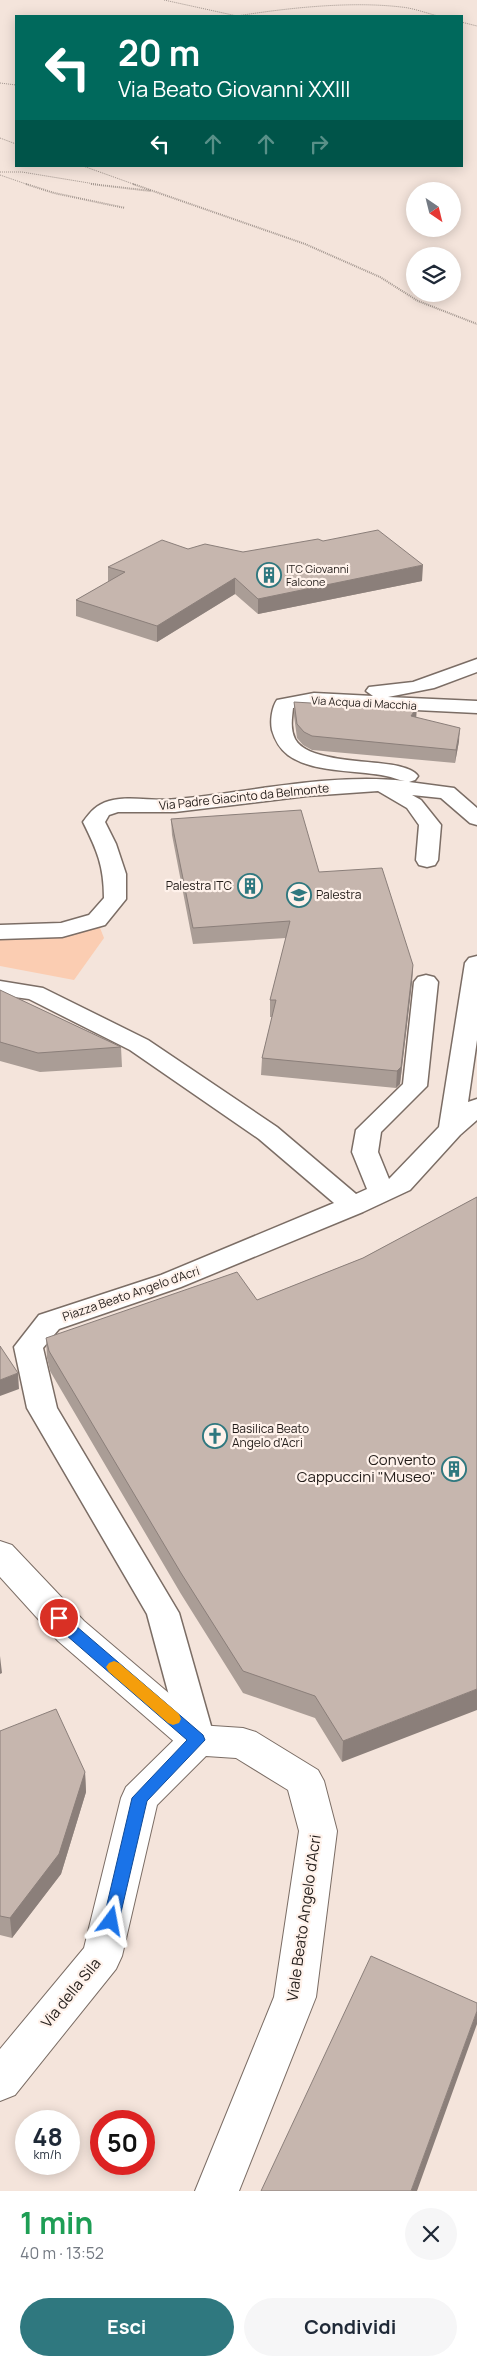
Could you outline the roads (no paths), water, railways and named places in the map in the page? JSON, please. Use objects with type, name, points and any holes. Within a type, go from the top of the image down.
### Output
[{"type":"main road","points":[[0,1554],[71,1630],[198,1740]]},
{"type":"main road","name":"Via della Sila","points":[[0,2081],[102,1956],[140,1798],[198,1740]]},
{"type":"main road","name":"Viale Beato Angelo d'Acri","points":[[198,1740],[243,1743],[305,1781],[318,1831],[295,1997],[217,2191]]},
{"type":"lane","points":[[293,690],[393,692],[445,678],[477,665]]},
{"type":"lane","name":"Via Acqua di Macchia","points":[[447,792],[417,778],[382,769],[340,765],[304,758],[285,742],[280,719],[284,704],[314,699],[477,707]]},
{"type":"lane","points":[[381,785],[414,804],[430,824],[427,860]]},
{"type":"lane","name":"Via Padre Giacinto da Belmonte","points":[[0,932],[62,930],[97,920],[115,899],[115,874],[105,844],[94,822],[102,811],[116,806],[175,806],[307,790],[381,785],[447,792]]},
{"type":"lane","points":[[447,792],[477,819]]},
{"type":"lane","points":[[451,1129],[477,963]]},
{"type":"lane","points":[[382,1193],[364,1152],[369,1130],[415,1086],[426,982]]},
{"type":"lane","points":[[0,988],[34,993],[139,1045],[268,1133],[354,1206]]},
{"type":"lane","name":"Piazza Beato Angelo d'Acri","points":[[198,1740],[163,1613],[42,1408],[28,1347],[50,1322],[171,1281],[354,1206],[401,1184],[451,1129],[477,1107]]},
{"type":"place","name":"ITC Giovanni Falcone","points":[[269,575]]},
{"type":"place","name":"Palestra ITC","points":[[250,886]]},
{"type":"place","name":"Palestra","points":[[299,895]]},
{"type":"place","name":"Basilica Beato Angelo d'Acri","points":[[215,1436]]},
{"type":"place","name":"Convento Cappuccini \"Museo\"","points":[[454,1469]]}]
